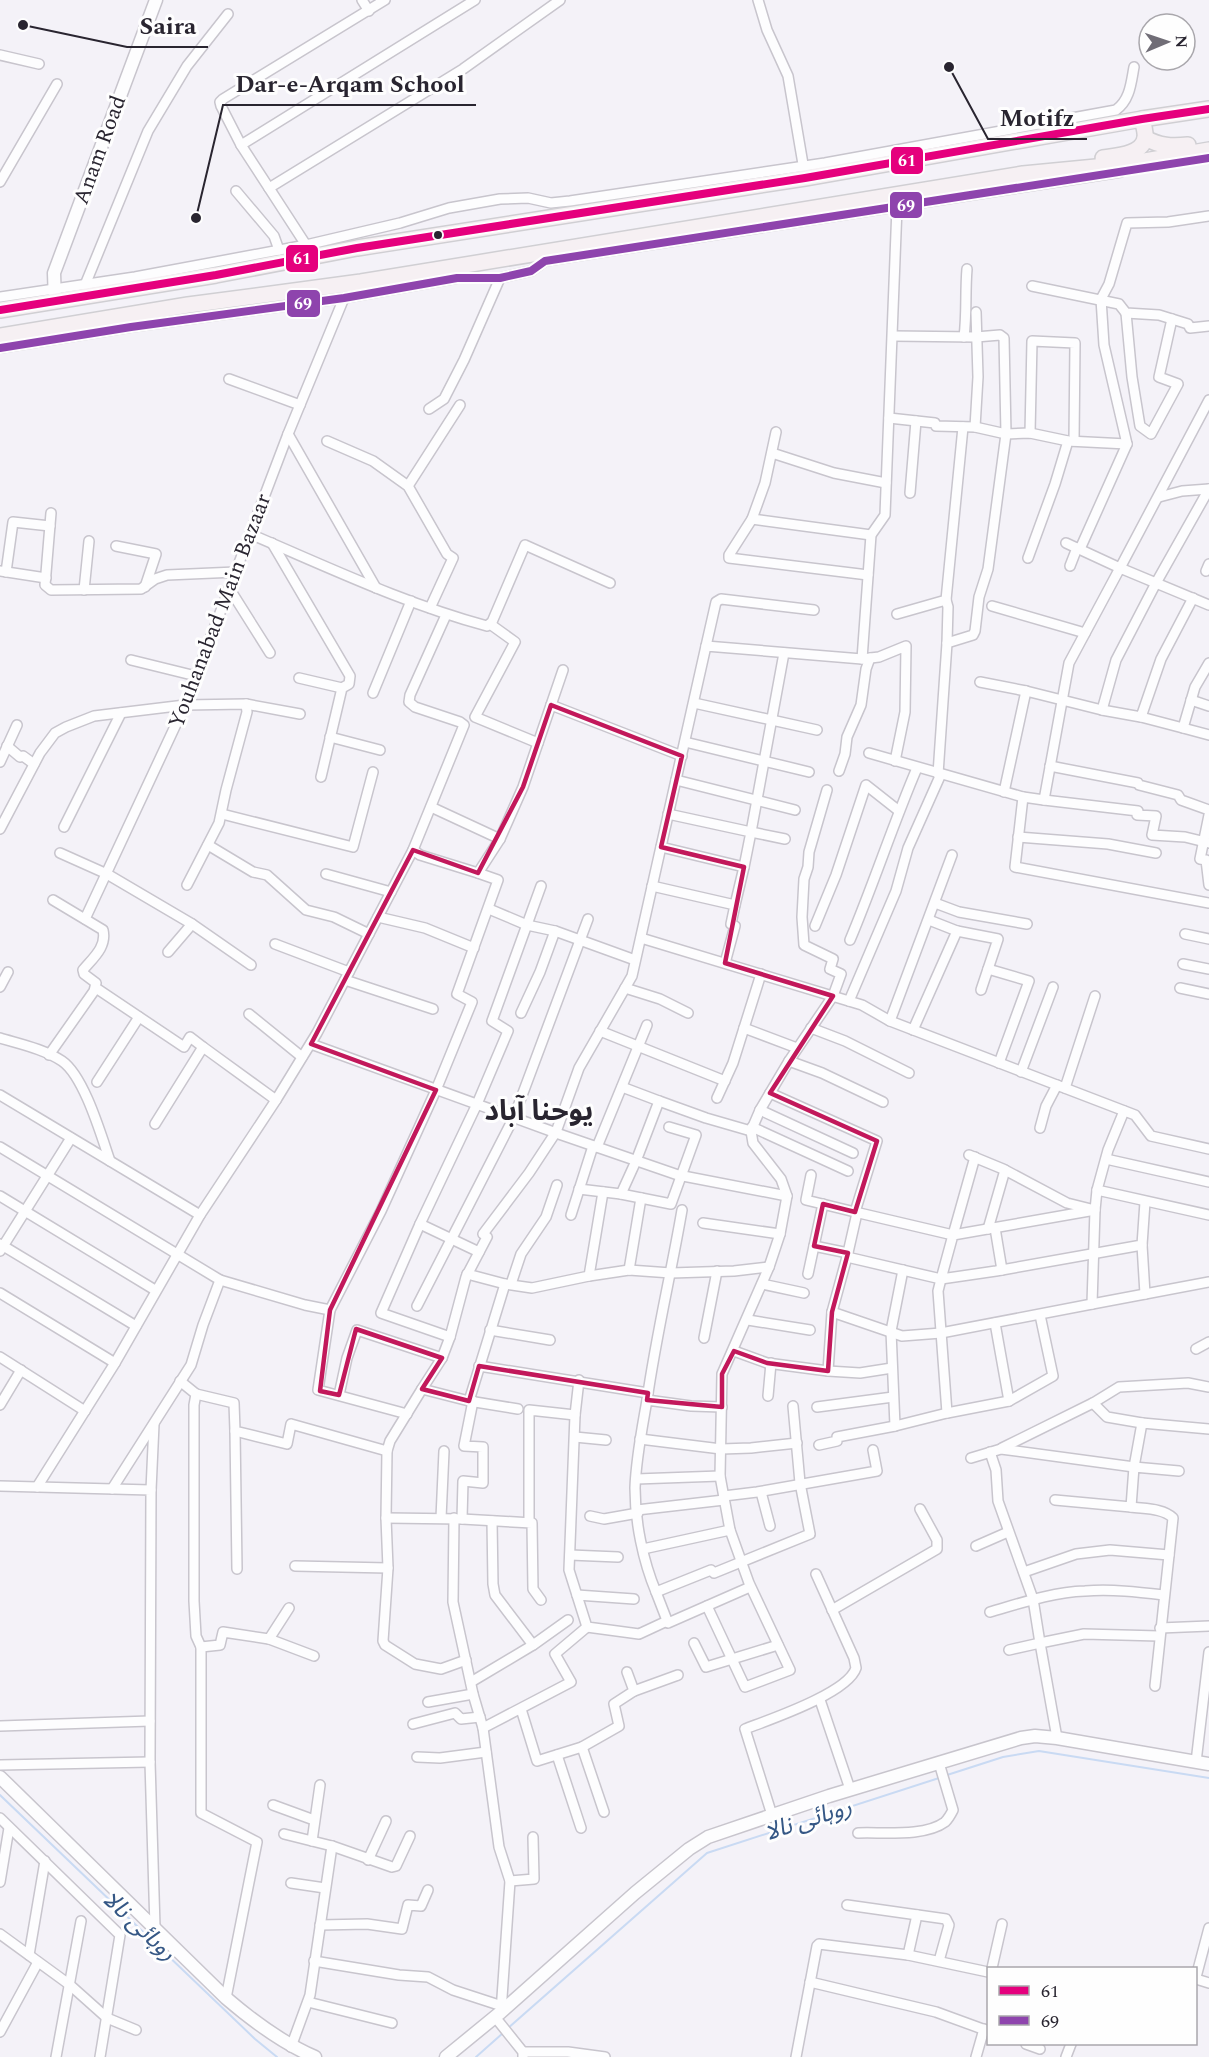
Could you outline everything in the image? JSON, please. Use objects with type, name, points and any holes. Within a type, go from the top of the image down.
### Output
[{"type":"main road","points":[[0,310],[54,296],[369,246],[1082,123],[1209,109]]},
{"type":"main road","points":[[0,336],[188,305],[373,280],[1015,182],[1082,162],[1132,152],[1142,145],[1145,138],[1142,118]]},
{"type":"main road","points":[[1145,138],[1169,146],[1209,142]]},
{"type":"main road","points":[[1062,169],[1084,170],[1209,150]]},
{"type":"street","name":"Anam Road","points":[[54,296],[54,273],[156,0]]},
{"type":"street","points":[[362,0],[369,11]]},
{"type":"street","points":[[306,245],[241,145],[220,102],[385,0]]},
{"type":"street","points":[[241,145],[475,0]]},
{"type":"street","points":[[269,188],[463,69],[560,0]]},
{"type":"street","points":[[214,269],[279,250],[400,224],[449,208],[500,199],[528,198],[551,203],[804,172],[788,76],[767,30],[758,0]]},
{"type":"street","points":[[86,285],[148,131],[187,66],[228,14]]},
{"type":"street","points":[[0,55],[39,64]]},
{"type":"street","points":[[1082,123],[1116,110],[1124,104],[1134,67]]},
{"type":"street","points":[[0,182],[57,84]]},
{"type":"street","points":[[0,348],[131,327],[344,298],[457,278],[500,278],[531,271],[545,261],[897,207],[1015,182],[1209,158]]},
{"type":"street","points":[[236,192],[274,237],[279,250]]},
{"type":"street","points":[[839,771],[845,754],[847,737],[861,705],[866,669],[871,535],[885,514],[897,207]]},
{"type":"street","points":[[1070,566],[1127,444],[1104,345],[1101,299],[1109,284],[1127,223],[1168,222],[1209,216]]},
{"type":"street","points":[[964,337],[967,269]]},
{"type":"street","points":[[429,409],[444,399],[500,278]]},
{"type":"street","points":[[0,297],[54,296],[86,285],[136,283]]},
{"type":"street","points":[[1032,286],[1119,304],[1126,313],[1132,377],[1140,426],[1151,434],[1178,384],[1160,377],[1172,319]]},
{"type":"street","name":"Youhanabad Main Bazaar","points":[[85,919],[185,705],[288,434],[344,298]]},
{"type":"street","points":[[975,427],[978,377],[976,312]]},
{"type":"street","points":[[1126,313],[1159,315],[1188,324],[1190,328],[1209,326]]},
{"type":"street","points":[[892,336],[1000,335],[1004,338],[1006,434],[988,569],[979,597],[973,635],[947,643]]},
{"type":"street","points":[[1028,558],[1071,441],[1075,343],[1032,340],[1030,433]]},
{"type":"street","points":[[229,379],[300,405]]},
{"type":"street","points":[[1044,800],[1069,663],[1209,400]]},
{"type":"street","points":[[408,486],[460,405]]},
{"type":"street","points":[[889,418],[935,423],[936,426],[975,427],[1006,434],[1030,433],[1071,441],[1127,444]]},
{"type":"street","points":[[910,493],[916,421]]},
{"type":"street","points":[[849,1001],[896,891],[908,848],[939,774],[947,643],[948,607],[946,600],[963,427]]},
{"type":"street","points":[[776,432],[765,483],[752,519],[729,558],[868,576]]},
{"type":"street","points":[[288,434],[376,588]]},
{"type":"street","points":[[327,441],[373,461],[408,486],[447,554],[453,558],[430,608]]},
{"type":"street","points":[[772,453],[834,473],[886,483]]},
{"type":"street","points":[[1158,497],[1182,491],[1209,489]]},
{"type":"street","points":[[1102,710],[1116,660],[1209,489]]},
{"type":"street","points":[[51,513],[45,585],[51,590],[141,589],[155,579],[166,575],[236,572]]},
{"type":"street","points":[[752,519],[871,535]]},
{"type":"street","points":[[46,578],[3,571],[14,522],[50,526]]},
{"type":"street","points":[[250,534],[376,588],[446,615],[487,626],[492,622],[525,545],[610,583]]},
{"type":"street","points":[[84,590],[89,541]]},
{"type":"street","points":[[272,543],[350,676],[349,684],[342,688],[299,678]]},
{"type":"street","points":[[1066,543],[1119,568],[1209,605]]},
{"type":"street","points":[[116,546],[156,554],[145,587]]},
{"type":"street","points":[[229,588],[270,653]]},
{"type":"street","points":[[1141,717],[1161,660],[1193,598]]},
{"type":"street","points":[[465,1660],[441,1669],[415,1664],[385,1646],[383,1641],[388,1568],[387,1451],[390,1442],[442,1358],[467,1274],[488,1237],[483,1234],[529,1173],[556,1132],[579,1068],[632,976],[716,602],[721,599],[814,610]]},
{"type":"street","points":[[897,614],[946,600]]},
{"type":"street","points":[[373,693],[411,601]]},
{"type":"street","points":[[992,606],[1085,633]]},
{"type":"street","points":[[37,1487],[115,1363],[200,1215],[310,1044],[413,850],[464,725],[409,702],[410,695],[446,615]]},
{"type":"street","points":[[489,624],[515,642],[475,717],[538,743]]},
{"type":"street","points":[[706,646],[866,659],[879,657],[903,645],[907,648],[905,712],[895,761]]},
{"type":"street","points":[[725,963],[735,926],[731,924],[751,832],[784,653]]},
{"type":"street","points":[[130,660],[196,676]]},
{"type":"street","points":[[1184,728],[1195,687],[1209,663]]},
{"type":"street","points":[[478,873],[500,839],[523,787],[563,670]]},
{"type":"street","points":[[980,682],[1141,717],[1209,735]]},
{"type":"street","points":[[321,777],[342,688]]},
{"type":"street","points":[[1004,792],[1026,691]]},
{"type":"street","points":[[1191,700],[1209,706]]},
{"type":"street","points":[[694,703],[817,730]]},
{"type":"street","points":[[187,885],[222,814],[226,790],[247,712],[246,704]]},
{"type":"street","points":[[0,829],[34,764],[55,733],[94,716],[185,705],[246,704],[300,714]]},
{"type":"street","points":[[551,705],[682,756]]},
{"type":"street","points":[[64,827],[121,713]]},
{"type":"street","points":[[0,762],[17,725]]},
{"type":"street","points":[[330,737],[380,750]]},
{"type":"street","points":[[685,742],[809,772]]},
{"type":"street","points":[[7,746],[20,757],[23,756],[34,764]]},
{"type":"street","points":[[869,753],[1023,797],[1138,811],[1137,815],[1156,816],[1152,835],[1185,837],[1206,842]]},
{"type":"street","points":[[1050,765],[1138,783],[1178,795],[1181,800],[1209,813],[1206,842],[1200,859],[1206,860],[1209,885]]},
{"type":"street","points":[[850,940],[917,768]]},
{"type":"street","points":[[222,814],[353,846],[373,772]]},
{"type":"street","points":[[676,780],[795,810]]},
{"type":"street","points":[[815,926],[836,875],[866,785],[899,811]]},
{"type":"street","points":[[707,1606],[745,1688],[790,1670],[750,1587],[730,1530],[720,1476],[723,1374],[769,1267],[780,1234],[787,1196],[781,1179],[753,1143],[752,1129],[760,1110],[789,1061],[833,996],[841,974],[830,969],[833,959],[804,945],[802,917],[804,879],[809,852],[827,790]]},
{"type":"street","points":[[1023,797],[1015,867],[1209,903]]},
{"type":"street","points":[[431,807],[500,839]]},
{"type":"street","points":[[668,814],[785,839]]},
{"type":"street","points":[[1018,837],[1107,844],[1156,853]]},
{"type":"street","points":[[208,845],[253,872],[267,875],[306,910],[334,917],[369,934]]},
{"type":"street","points":[[661,847],[744,867]]},
{"type":"street","points":[[407,1414],[320,1391],[318,1388],[330,1310],[381,1211],[436,1090],[472,1002],[456,994],[498,880],[420,855],[413,850]]},
{"type":"street","points":[[60,853],[107,874],[192,924],[251,964]]},
{"type":"street","points":[[890,1022],[952,855]]},
{"type":"street","points":[[326,874],[391,892]]},
{"type":"street","points":[[450,1337],[381,1313],[508,1031],[492,1021],[541,886]]},
{"type":"street","points":[[652,886],[735,906]]},
{"type":"street","points":[[49,1055],[96,988],[96,983],[84,974],[83,970],[103,945],[105,936],[103,930],[53,900]]},
{"type":"street","points":[[935,903],[959,912],[1027,924]]},
{"type":"street","points":[[489,909],[527,925],[555,931],[635,960]]},
{"type":"street","points":[[378,917],[425,928],[474,948]]},
{"type":"street","points":[[417,1306],[514,1117],[588,919]]},
{"type":"street","points":[[929,920],[957,931],[998,939],[981,990]]},
{"type":"street","points":[[168,951],[192,924]]},
{"type":"street","points":[[521,1013],[540,972],[555,931]]},
{"type":"street","points":[[913,1030],[957,931]]},
{"type":"street","points":[[1185,934],[1209,939]]},
{"type":"street","points":[[640,938],[862,1005],[890,1022],[1135,1115],[1151,1136],[1209,1149]]},
{"type":"street","points":[[275,944],[347,976],[433,1009]]},
{"type":"street","points":[[1183,964],[1209,969]]},
{"type":"street","points":[[988,969],[1029,981],[999,1063]]},
{"type":"street","points":[[0,987],[8,972]]},
{"type":"street","points":[[717,1098],[733,1063],[761,974]]},
{"type":"street","points":[[1021,1072],[1053,987]]},
{"type":"street","points":[[96,988],[184,1047],[190,1037],[276,1100]]},
{"type":"street","points":[[625,988],[660,999],[688,1013]]},
{"type":"street","points":[[1180,988],[1209,994]]},
{"type":"street","points":[[1040,1128],[1046,1106],[1061,1087],[1095,996]]},
{"type":"street","points":[[249,1014],[302,1057]]},
{"type":"street","points":[[97,1082],[139,1017]]},
{"type":"street","points":[[571,1215],[595,1147],[647,1025]]},
{"type":"street","points":[[744,1028],[797,1048]]},
{"type":"street","points":[[811,1028],[846,1041],[909,1073]]},
{"type":"street","points":[[600,1031],[725,1081]]},
{"type":"street","points":[[0,1038],[62,1061],[77,1077],[110,1161]]},
{"type":"street","points":[[310,1044],[636,1161],[681,1175],[787,1196]]},
{"type":"street","points":[[155,1124],[203,1047]]},
{"type":"street","points":[[789,1061],[822,1072],[883,1101]]},
{"type":"street","points":[[622,1087],[706,1118],[752,1129],[848,1171]]},
{"type":"street","points":[[770,1093],[878,1141],[856,1213],[832,1312],[828,1371]]},
{"type":"street","points":[[0,1095],[200,1215]]},
{"type":"street","points":[[621,1194],[659,1101]]},
{"type":"street","points":[[760,1110],[853,1153]]},
{"type":"street","points":[[1092,1304],[1097,1190],[1124,1111]]},
{"type":"street","points":[[579,1189],[621,1194],[671,1204],[696,1135],[669,1127]]},
{"type":"street","points":[[71,1138],[1,1247],[136,1326]]},
{"type":"street","points":[[0,1147],[220,1280],[330,1310]]},
{"type":"street","points":[[947,1413],[938,1291],[972,1156],[1005,1170],[1067,1203],[1095,1210]]},
{"type":"street","points":[[1106,1159],[1209,1182]]},
{"type":"street","points":[[1002,1270],[991,1228],[1005,1170]]},
{"type":"street","points":[[811,1175],[807,1200],[953,1235],[1095,1210]]},
{"type":"street","points":[[500,2015],[510,1881],[499,1847],[483,1728],[473,1694],[453,1602],[458,1519],[463,1481],[483,1483],[483,1447],[464,1446],[479,1366],[508,1284],[521,1254],[546,1217],[557,1185]]},
{"type":"street","points":[[1097,1190],[1209,1215]]},
{"type":"street","points":[[589,1276],[603,1192]]},
{"type":"street","points":[[0,1196],[155,1290]]},
{"type":"street","points":[[629,1270],[641,1198]]},
{"type":"street","points":[[1145,1202],[1142,1245],[1145,1294]]},
{"type":"street","points":[[808,1274],[823,1204]]},
{"type":"street","points":[[667,1621],[648,1572],[638,1511],[636,1479],[653,1353],[682,1210]]},
{"type":"street","points":[[703,1223],[780,1234]]},
{"type":"street","points":[[420,1224],[479,1252]]},
{"type":"street","points":[[814,1246],[941,1279],[1142,1245]]},
{"type":"street","points":[[467,1274],[532,1288],[629,1270],[671,1273],[717,1272],[769,1267]]},
{"type":"street","points":[[894,1426],[891,1331],[903,1270]]},
{"type":"street","points":[[704,1338],[717,1272]]},
{"type":"street","points":[[112,1489],[191,1365],[220,1280]]},
{"type":"street","points":[[832,1312],[902,1336],[941,1333],[1209,1282]]},
{"type":"street","points":[[762,1284],[804,1293]]},
{"type":"street","points":[[0,1293],[115,1363]]},
{"type":"street","points":[[819,1445],[837,1441],[837,1437],[1009,1401],[1053,1376],[1040,1315]]},
{"type":"street","points":[[748,1320],[810,1330]]},
{"type":"street","points":[[995,1323],[1009,1401]]},
{"type":"street","points":[[339,1395],[347,1358],[357,1330],[442,1358]]},
{"type":"street","points":[[490,1330],[550,1340]]},
{"type":"street","points":[[1196,1349],[1209,1342]]},
{"type":"street","points":[[734,1351],[771,1363],[828,1371],[860,1373],[892,1368]]},
{"type":"street","points":[[0,1356],[85,1411]]},
{"type":"street","points":[[768,1396],[771,1363]]},
{"type":"street","points":[[479,1366],[579,1380],[690,1406],[722,1407]]},
{"type":"street","points":[[0,1405],[21,1370]]},
{"type":"street","points":[[579,1380],[575,1415],[569,1570],[587,1628]]},
{"type":"street","points":[[180,1381],[196,1394],[234,1403],[237,1569]]},
{"type":"street","points":[[971,1458],[1001,1449],[1093,1403],[1119,1387],[1188,1383],[1209,1386]]},
{"type":"street","points":[[422,1389],[518,1409]]},
{"type":"street","points":[[196,1394],[194,1405],[194,1601],[196,1636],[201,1647],[201,1813],[257,1842],[226,1998]]},
{"type":"street","points":[[817,1407],[893,1397]]},
{"type":"street","points":[[1093,1403],[1107,1417],[1142,1423],[1209,1429]]},
{"type":"street","points":[[656,1592],[711,1570],[714,1573],[742,1563],[810,1534],[800,1483],[793,1406]]},
{"type":"street","points":[[542,1600],[533,1589],[532,1525],[529,1522],[529,1410],[575,1415]]},
{"type":"street","points":[[154,1423],[151,1491],[150,1762],[155,1927]]},
{"type":"street","points":[[1131,1507],[1134,1467],[1142,1423]]},
{"type":"street","points":[[235,1431],[287,1444],[291,1424],[387,1451]]},
{"type":"street","points":[[575,1437],[606,1440]]},
{"type":"street","points":[[640,1439],[720,1449],[796,1443]]},
{"type":"street","points":[[1001,1449],[1179,1471]]},
{"type":"street","points":[[590,1516],[604,1519],[638,1511],[877,1471],[873,1450]]},
{"type":"street","points":[[441,1518],[444,1451]]},
{"type":"street","points":[[990,1452],[996,1470],[998,1501],[1033,1599],[1057,1738]]},
{"type":"street","points":[[636,1479],[720,1476]]},
{"type":"street","points":[[0,1486],[151,1491]]},
{"type":"street","points":[[761,1492],[770,1526]]},
{"type":"street","points":[[1055,1500],[1131,1507],[1170,1515],[1173,1518],[1155,1686]]},
{"type":"street","points":[[832,1610],[937,1549],[937,1540],[920,1509]]},
{"type":"street","points":[[386,1518],[529,1522]]},
{"type":"street","points":[[492,1521],[495,1595],[533,1645]]},
{"type":"street","points":[[643,1548],[730,1530]]},
{"type":"street","points":[[976,1546],[1008,1532]]},
{"type":"street","points":[[1024,1572],[1076,1554],[1110,1550],[1169,1556]]},
{"type":"street","points":[[570,1555],[618,1557]]},
{"type":"street","points":[[295,1566],[388,1568]]},
{"type":"street","points":[[772,1815],[745,1729],[820,1700],[850,1678],[856,1668],[854,1658],[816,1574]]},
{"type":"street","points":[[483,1728],[571,1682],[555,1654],[587,1628],[639,1634],[750,1587]]},
{"type":"street","points":[[990,1612],[1033,1599],[1083,1591],[1119,1590],[1164,1595]]},
{"type":"street","points":[[577,1595],[634,1599]]},
{"type":"street","points":[[269,1639],[272,1638],[277,1625],[289,1608]]},
{"type":"street","points":[[471,1682],[533,1645],[568,1620]]},
{"type":"street","points":[[1009,1650],[1084,1634],[1160,1632],[1209,1626]]},
{"type":"street","points":[[201,1647],[219,1645],[223,1632],[269,1639],[314,1656]]},
{"type":"street","points":[[694,1643],[706,1667],[778,1645]]},
{"type":"street","points":[[446,2057],[500,2015],[635,1893],[689,1849],[708,1837],[850,1789],[939,1765],[1021,1738],[1035,1736],[1057,1738],[1203,1763],[1209,1652]]},
{"type":"street","points":[[627,1672],[634,1691]]},
{"type":"street","points":[[521,1709],[537,1761],[582,1747],[619,1726],[614,1704],[634,1691],[678,1675]]},
{"type":"street","points":[[428,1702],[473,1694]]},
{"type":"street","points":[[820,1700],[850,1789]]},
{"type":"street","points":[[413,1724],[455,1713],[461,1719],[480,1718]]},
{"type":"street","points":[[0,1726],[150,1721]]},
{"type":"street","points":[[582,1747],[604,1812]]},
{"type":"street","points":[[417,1757],[440,1758],[486,1752]]},
{"type":"street","points":[[557,1755],[581,1828]]},
{"type":"street","points":[[0,1765],[150,1762]]},
{"type":"street","points":[[858,1833],[915,1832],[933,1828],[946,1821],[953,1810],[939,1765]]},
{"type":"street","points":[[0,1777],[226,1998],[291,2047],[315,2057]]},
{"type":"street","points":[[312,1841],[320,1785]]},
{"type":"street","points":[[273,1804],[314,1820]]},
{"type":"street","points":[[0,1818],[120,1935],[100,2057]]},
{"type":"street","points":[[368,1860],[386,1821]]},
{"type":"street","points":[[0,1882],[9,1828]]},
{"type":"street","points":[[284,1834],[332,1846],[389,1867],[396,1866],[410,1836]]},
{"type":"street","points":[[510,1881],[534,1879],[533,1837]]},
{"type":"street","points":[[291,2047],[308,2002],[332,1846]]},
{"type":"street","points":[[29,1955],[45,1862]]},
{"type":"street","points":[[291,1883],[324,1888]]},
{"type":"street","points":[[320,1925],[367,1924],[402,1929],[407,1907],[423,1905],[428,1890]]},
{"type":"street","points":[[847,1905],[946,1919],[948,1921],[939,1962]]},
{"type":"street","points":[[908,1955],[917,1915]]},
{"type":"street","points":[[56,2057],[81,1921]]},
{"type":"street","points":[[992,1967],[1002,1924]]},
{"type":"street","points":[[1197,1974],[1209,1931]]},
{"type":"street","points":[[1,1937],[70,1985],[107,2018],[136,2030]]},
{"type":"street","points":[[796,2057],[819,1944],[908,1955],[987,1972]]},
{"type":"street","points":[[314,1961],[399,1975],[428,1977],[500,2015],[523,2054],[568,2052],[605,2057]]},
{"type":"street","points":[[0,2032],[38,1962]]},
{"type":"street","points":[[810,1982],[936,2012],[986,2030],[976,2057]]},
{"type":"street","points":[[308,2002],[392,2023]]},
{"type":"street","points":[[1031,2045],[1040,2049]]},
{"type":"highlighted area","points":[[551,705],[682,756],[661,847],[744,867],[725,963],[833,996],[770,1093],[877,1141],[855,1212],[823,1204],[814,1246],[848,1253],[832,1312],[828,1371],[767,1363],[734,1351],[722,1374],[722,1407],[647,1400],[648,1393],[479,1366],[469,1401],[422,1389],[442,1358],[356,1329],[339,1395],[320,1391],[330,1310],[436,1090],[311,1044],[413,850],[478,873],[523,787]]},
{"type":"waterway","name":"روہائی نالا","points":[[944,1776],[1003,1757],[1039,1751],[1209,1778]]},
{"type":"waterway","name":"روہائی نالا","points":[[507,2029],[707,1853],[939,1778]]},
{"type":"waterway","name":"روہائی نالا","points":[[0,1795],[255,2039],[277,2057]]},
{"type":"waterway","name":"روہائی نالا","points":[[476,2057],[503,2033]]},
{"type":"transit line","name":"61","points":[[0,310],[216,275],[357,248],[805,178],[1209,109]]},
{"type":"transit line","name":"69","points":[[0,348],[131,327],[344,298],[457,278],[500,278],[531,271],[545,261],[1209,158]]},
{"type":"place","name":"Saira","points":[[23,25]]},
{"type":"place","name":"Motifz","points":[[949,67]]},
{"type":"place","name":"Dar-e-Arqam School","points":[[196,218]]},
{"type":"district","name":"یوحنا آباد","points":[[539,1111]]}]
